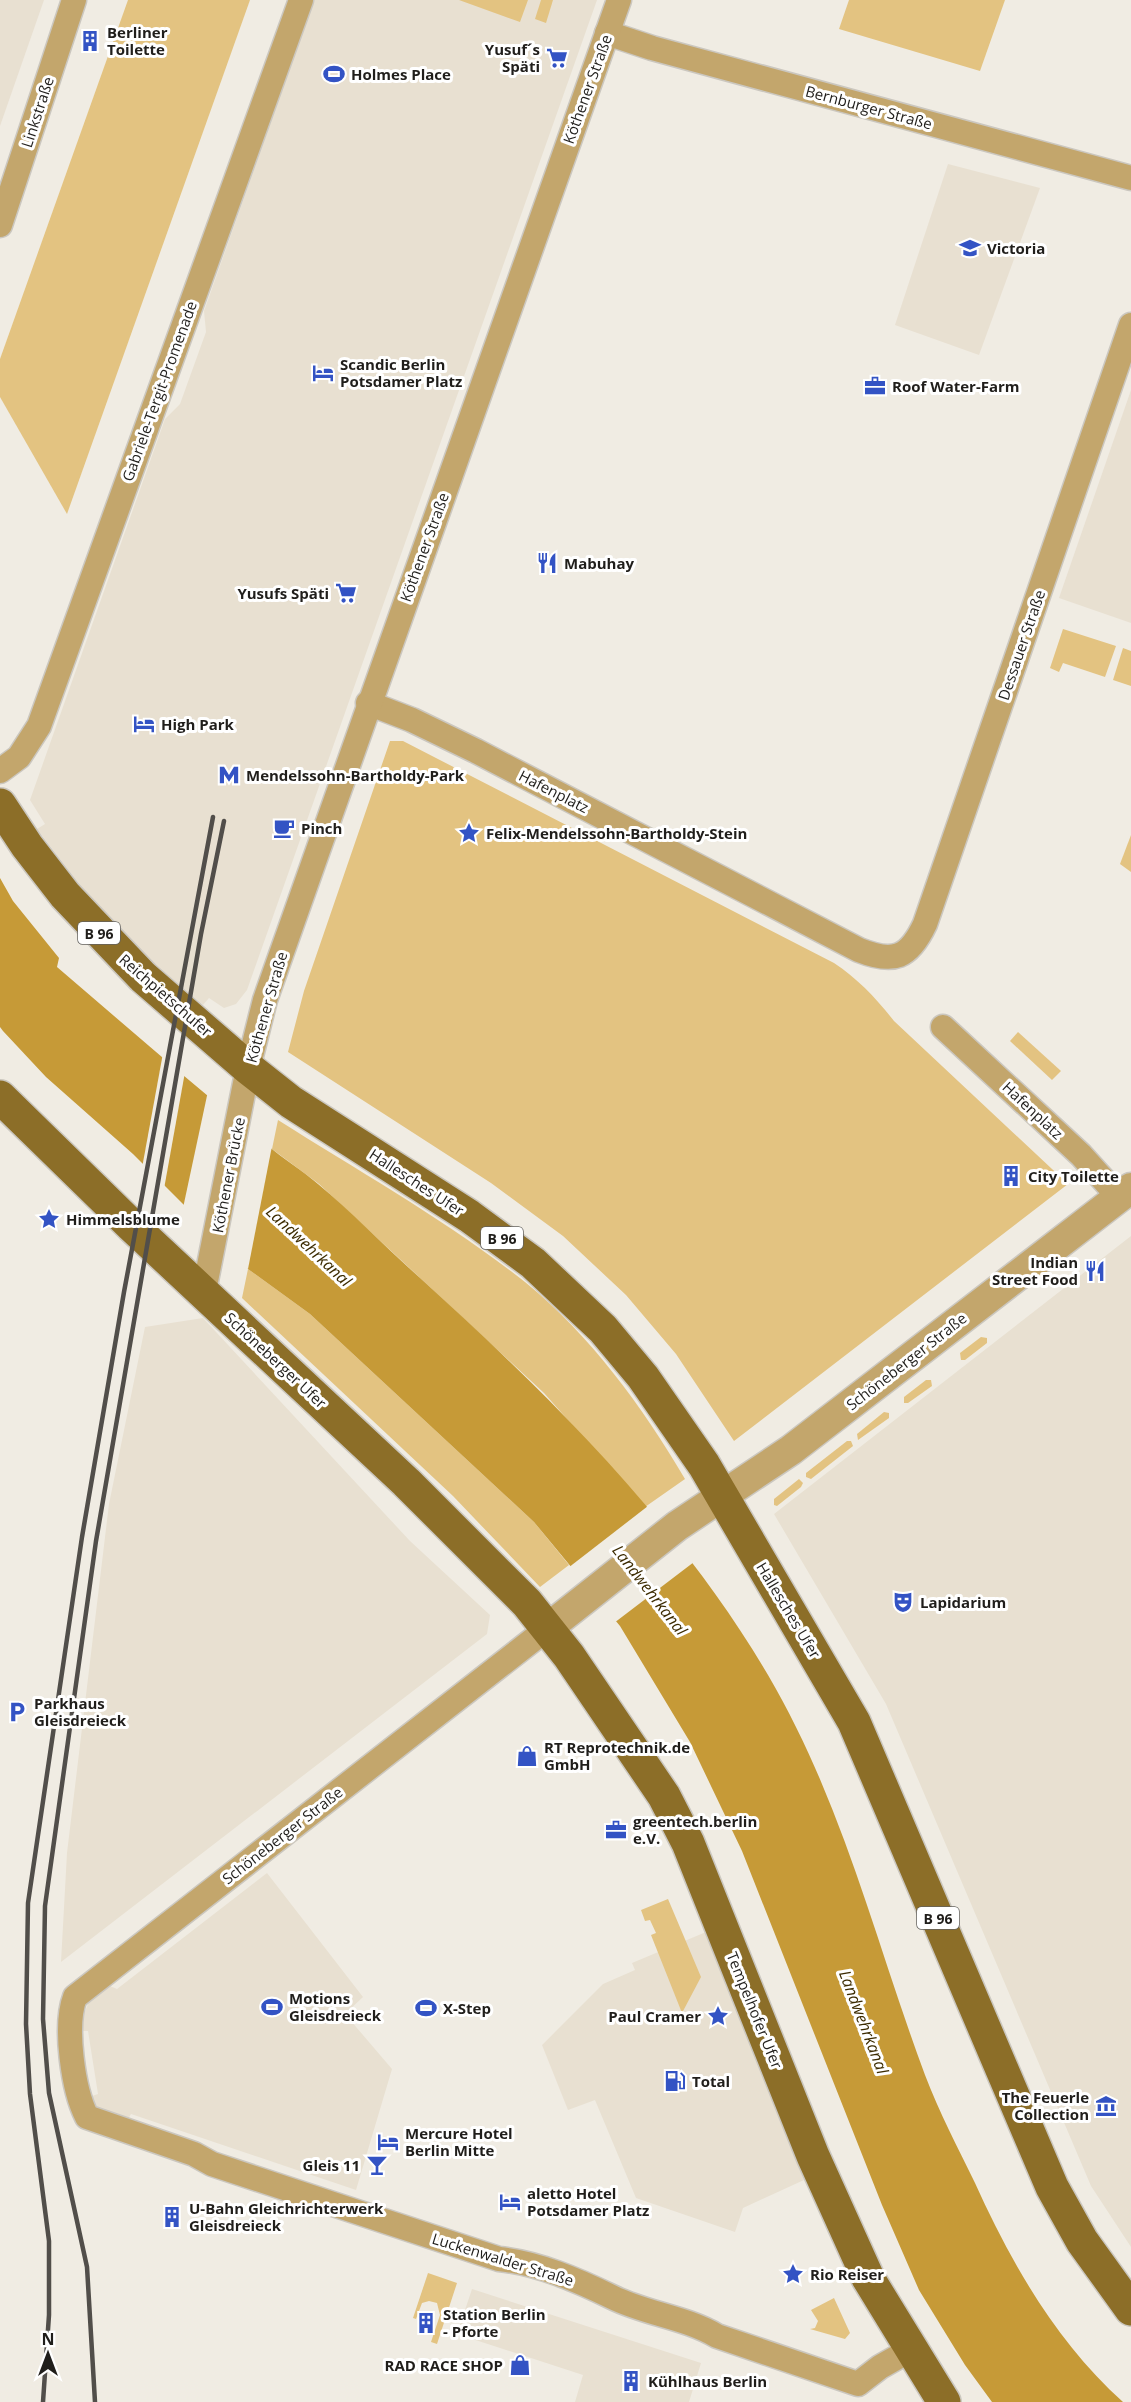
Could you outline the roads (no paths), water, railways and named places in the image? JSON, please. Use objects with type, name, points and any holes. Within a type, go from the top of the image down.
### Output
[{"type":"main road","name":"Reichpietschufer","points":[[0,805],[46,871],[112,947],[245,1083]]},
{"type":"main road","name":"Hallesches Ufer","points":[[245,1083],[300,1108],[503,1239],[568,1295],[603,1329],[644,1377],[722,1496],[854,1722],[1052,2187],[1082,2241],[1131,2309]]},
{"type":"main road","name":"Schöneberger Ufer","points":[[0,1097],[406,1482],[548,1628]]},
{"type":"main road","name":"Tempelhofer Ufer","points":[[548,1628],[664,1796],[688,1843],[813,2156],[868,2278],[910,2350],[944,2402]]},
{"type":"street","name":"Linkstraße","points":[[0,225],[74,0]]},
{"type":"street","name":"Gabriele-Tergit-Promenade","points":[[0,771],[19,757],[39,726],[301,0]]},
{"type":"street","name":"Köthener Straße","points":[[245,1083],[275,971],[368,703],[619,0]]},
{"type":"street","name":"Bernburger Straße","points":[[607,33],[652,48],[1131,178]]},
{"type":"street","name":"Dessauer Straße","points":[[899,957],[911,947],[925,924],[1131,325]]},
{"type":"street","name":"Hafenplatz","points":[[368,703],[412,720],[486,756],[859,950],[884,957],[899,957]]},
{"type":"street","name":"Hafenplatz","points":[[943,1027],[1125,1193]]},
{"type":"street","name":"Köthener Brücke","points":[[204,1292],[245,1083]]},
{"type":"street","name":"Schöneberger Straße","points":[[87,2117],[80,2103],[70,2031],[70,2011],[75,1997],[586,1596],[677,1527],[791,1450],[1125,1193]]},
{"type":"street","name":"Luckenwalder Straße","points":[[87,2117],[264,2181],[499,2259],[517,2261],[580,2282],[599,2289],[612,2298],[858,2384],[880,2367],[910,2350]]},
{"type":"water","name":"Landwehrkanal","points":[[0,878],[13,901],[59,958],[57,967],[240,1123],[331,1195],[516,1367],[608,1463],[694,1565],[768,1675],[817,1772],[856,1872],[930,2089],[1004,2243],[1057,2328],[1099,2379],[1123,2402],[992,2402],[965,2365],[919,2290],[882,2205],[742,1851],[690,1742],[620,1626],[534,1522],[310,1314],[248,1269],[133,1154],[46,1077],[3,1031],[0,1027]]},
{"type":"railway","points":[[43,2402],[49,2315],[49,2241],[30,2094],[26,2024],[28,1903],[82,1537],[124,1292],[213,817]]},
{"type":"railway","points":[[95,2402],[87,2267],[49,2093],[43,2019],[45,1906],[96,1541],[201,934],[224,821]]},
{"type":"place","name":"Berliner Toilette","points":[[90,41]]},
{"type":"place","name":"Yusuf´s Späti","points":[[557,58]]},
{"type":"place","name":"Holmes Place","points":[[334,74]]},
{"type":"place","name":"Victoria","points":[[970,248]]},
{"type":"place","name":"Scandic Berlin Potsdamer Platz","points":[[323,373]]},
{"type":"place","name":"Roof Water-Farm","points":[[875,386]]},
{"type":"place","name":"Mabuhay","points":[[547,563]]},
{"type":"place","name":"Yusufs Späti","points":[[346,593]]},
{"type":"place","name":"High Park","points":[[144,724]]},
{"type":"place","name":"Mendelssohn-Bartholdy-Park","points":[[229,775]]},
{"type":"place","name":"Pinch","points":[[284,828]]},
{"type":"place","name":"Felix-Mendelssohn-Bartholdy-Stein","points":[[469,833]]},
{"type":"place","name":"City Toilette","points":[[1011,1176]]},
{"type":"place","name":"Himmelsblume","points":[[49,1219]]},
{"type":"place","name":"Indian Street Food","points":[[1095,1271]]},
{"type":"place","name":"Lapidarium","points":[[903,1602]]},
{"type":"place","name":"Parkhaus Gleisdreieck","points":[[17,1712]]},
{"type":"place","name":"RT Reprotechnik.de GmbH","points":[[527,1756]]},
{"type":"place","name":"greentech.berlin e.V.","points":[[616,1830]]},
{"type":"place","name":"Motions Gleisdreieck","points":[[272,2007]]},
{"type":"place","name":"X-Step","points":[[426,2008]]},
{"type":"place","name":"Paul Cramer","points":[[718,2016]]},
{"type":"place","name":"Total","points":[[675,2081]]},
{"type":"place","name":"The Feuerle Collection","points":[[1106,2106]]},
{"type":"place","name":"Mercure Hotel Berlin Mitte","points":[[388,2142]]},
{"type":"place","name":"Gleis 11","points":[[377,2165]]},
{"type":"place","name":"aletto Hotel Potsdamer Platz","points":[[510,2202]]},
{"type":"place","name":"U-Bahn Gleichrichterwerk Gleisdreieck","points":[[172,2217]]},
{"type":"place","name":"Rio Reiser","points":[[793,2274]]},
{"type":"place","name":"Station Berlin - Pforte","points":[[426,2323]]},
{"type":"place","name":"RAD RACE SHOP","points":[[520,2365]]},
{"type":"place","name":"Kühlhaus Berlin","points":[[631,2381]]}]
